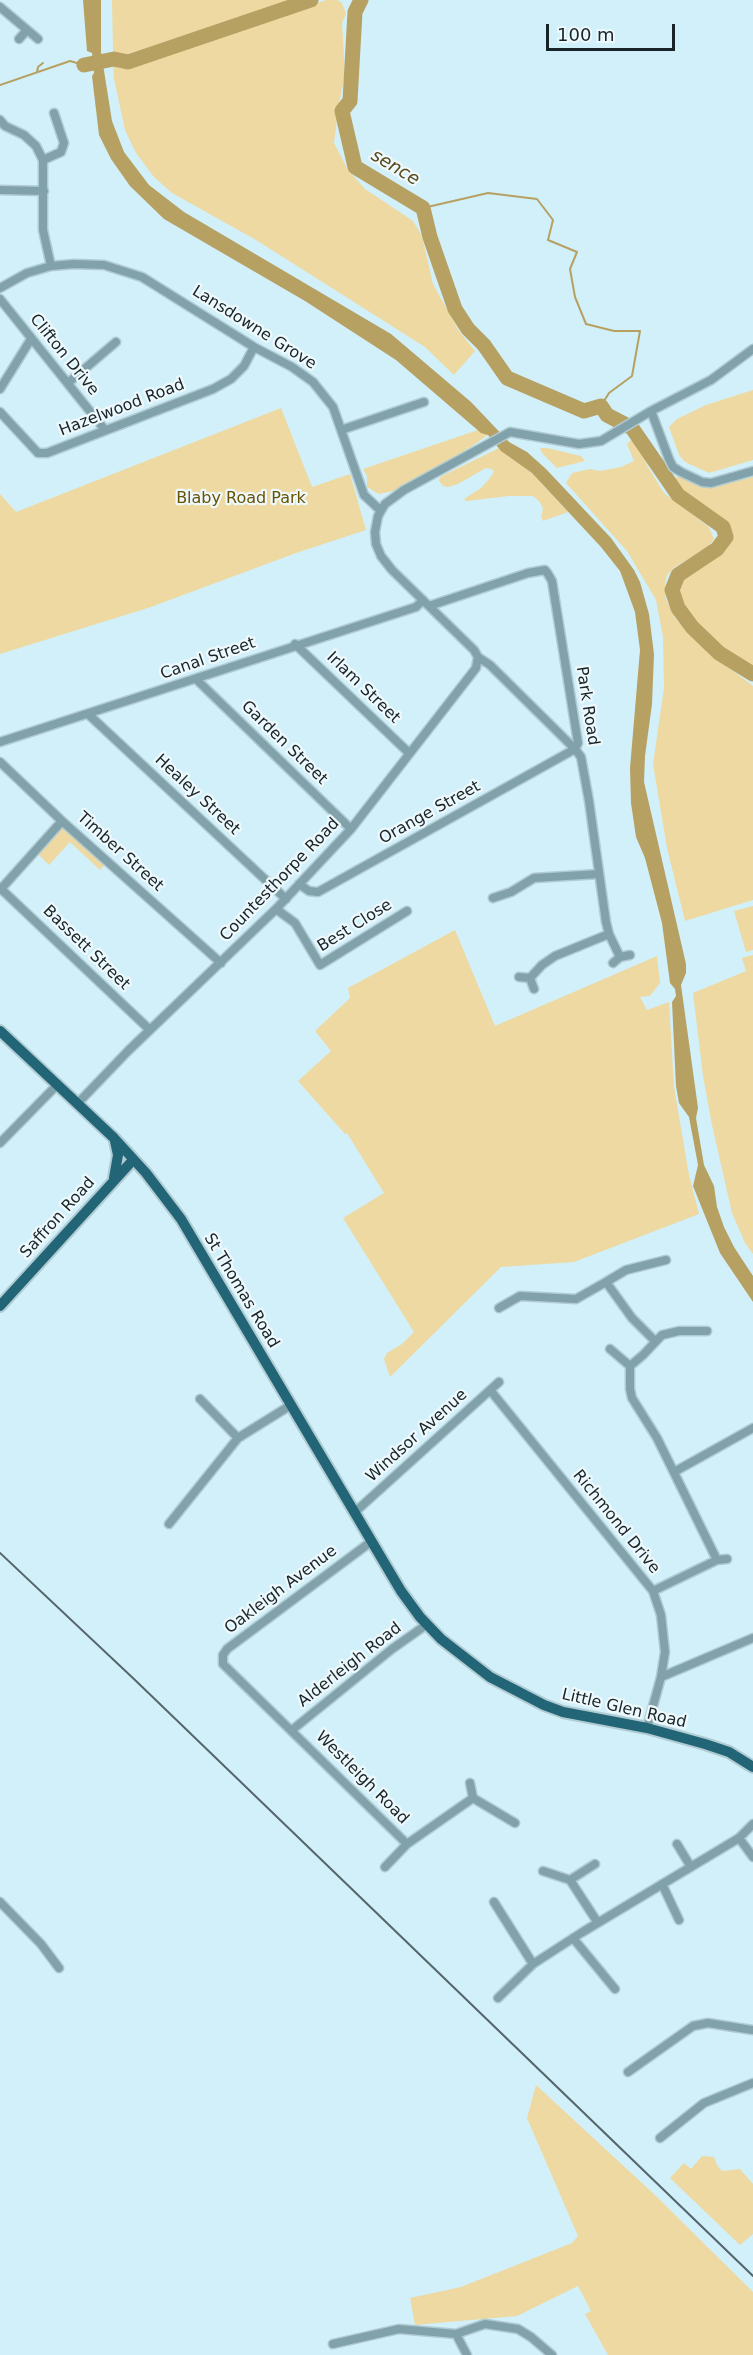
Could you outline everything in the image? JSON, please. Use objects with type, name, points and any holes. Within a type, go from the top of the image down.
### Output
[{"type":"main road","name":"St Thomas Road","points":[[0,1031],[114,1138],[180,1219],[355,1512]]},
{"type":"main road","name":"Saffron Road","points":[[114,1138],[118,1155],[114,1178]]},
{"type":"main road","name":"Saffron Road","points":[[0,1306],[114,1178],[133,1160]]},
{"type":"main road","name":"Little Glen Road","points":[[355,1512],[405,1597],[426,1625],[473,1665],[525,1697],[563,1712],[647,1728],[714,1747],[729,1752],[753,1767]]},
{"type":"street","points":[[0,7],[38,39]]},
{"type":"street","points":[[19,39],[27,30]]},
{"type":"street","points":[[43,160],[61,152],[64,143],[54,112]]},
{"type":"street","points":[[0,120],[5,126],[24,135],[36,146],[43,160],[43,230],[51,266]]},
{"type":"street","points":[[0,190],[44,191]]},
{"type":"street","name":"Lansdowne Grove","points":[[0,288],[27,273],[51,266],[74,264],[104,266],[142,277],[313,382],[333,407],[364,495],[380,510]]},
{"type":"street","name":"Clifton Drive","points":[[0,299],[105,430]]},
{"type":"street","points":[[0,389],[31,339]]},
{"type":"street","points":[[68,383],[116,342]]},
{"type":"street","name":"Hazelwood Road","points":[[0,412],[38,453],[47,453],[213,389],[231,379],[244,366],[254,347]]},
{"type":"street","points":[[575,749],[490,665],[478,657],[474,650],[388,566],[381,556],[375,532],[380,510],[390,499],[404,490],[506,433],[515,431],[579,444],[601,441],[651,411],[711,380],[753,349]]},
{"type":"street","points":[[341,430],[424,402]]},
{"type":"street","points":[[651,411],[669,459],[677,470],[702,482],[711,483],[753,471]]},
{"type":"street","name":"Park Road","points":[[540,571],[545,570],[552,581],[579,743],[575,749],[582,763],[609,934],[617,960],[630,955]]},
{"type":"street","name":"Canal Street","points":[[0,742],[196,680],[426,603],[540,571]]},
{"type":"street","name":"Irlam Street","points":[[295,645],[409,753]]},
{"type":"street","name":"Countesthorpe Road","points":[[78,1103],[276,909],[351,829],[476,668],[478,657]]},
{"type":"street","name":"Garden Street","points":[[196,680],[351,829]]},
{"type":"street","name":"Healey Street","points":[[88,714],[286,898]]},
{"type":"street","name":"Orange Street","points":[[299,884],[309,891],[318,892],[575,749]]},
{"type":"street","name":"Timber Street","points":[[0,762],[62,821],[221,963]]},
{"type":"street","points":[[0,889],[62,821]]},
{"type":"street","points":[[493,898],[511,892],[534,878],[599,874]]},
{"type":"street","name":"Bassett Street","points":[[0,889],[150,1030]]},
{"type":"street","name":"Best Close","points":[[276,909],[291,918],[320,965],[407,911]]},
{"type":"street","points":[[530,978],[542,965],[555,956],[609,934]]},
{"type":"street","points":[[519,977],[530,978]]},
{"type":"street","points":[[530,978],[534,989]]},
{"type":"street","points":[[0,1143],[58,1084]]},
{"type":"street","points":[[499,1308],[520,1296],[576,1299],[626,1270],[666,1260]]},
{"type":"street","points":[[606,1282],[627,1312],[655,1341]]},
{"type":"street","points":[[630,1366],[662,1335],[670,1332],[707,1331]]},
{"type":"street","points":[[610,1349],[630,1366],[632,1398],[674,1472],[717,1560]]},
{"type":"street","name":"Windsor Avenue","points":[[355,1512],[499,1382]]},
{"type":"street","name":"Richmond Drive","points":[[490,1390],[653,1591],[661,1615],[664,1640],[661,1677],[647,1728]]},
{"type":"street","points":[[200,1399],[238,1438]]},
{"type":"street","points":[[169,1524],[238,1438],[291,1405]]},
{"type":"street","points":[[674,1472],[753,1428]]},
{"type":"street","name":"Oakleigh Avenue","points":[[228,1670],[222,1658],[227,1649],[372,1541]]},
{"type":"street","points":[[653,1591],[717,1560],[727,1559]]},
{"type":"street","name":"Alderleigh Road","points":[[292,1730],[392,1649],[426,1625]]},
{"type":"street","points":[[661,1677],[753,1638]]},
{"type":"street","name":"Westleigh Road","points":[[228,1670],[407,1844],[473,1798]]},
{"type":"street","points":[[470,1783],[473,1798],[515,1823]]},
{"type":"street","points":[[498,1998],[533,1964],[739,1838],[753,1824]]},
{"type":"street","points":[[739,1838],[753,1857]]},
{"type":"street","points":[[385,1867],[407,1844]]},
{"type":"street","points":[[677,1844],[691,1867]]},
{"type":"street","points":[[570,1880],[595,1864]]},
{"type":"street","points":[[543,1871],[570,1880],[597,1923]]},
{"type":"street","points":[[663,1884],[679,1920]]},
{"type":"street","points":[[0,1902],[41,1944],[59,1968]]},
{"type":"street","points":[[494,1902],[533,1964]]},
{"type":"street","points":[[573,1938],[615,1989]]},
{"type":"street","points":[[628,2072],[681,2033],[700,2024],[721,2024],[753,2030]]},
{"type":"street","points":[[660,2138],[704,2103],[753,2083]]},
{"type":"street","points":[[333,2344],[399,2329],[456,2334],[485,2324],[513,2327],[531,2337],[552,2355]]},
{"type":"street","points":[[456,2334],[466,2355]]},
{"type":"green space","points":[[112,0],[293,0],[122,56],[113,52]]},
{"type":"green space","points":[[326,0],[337,0],[342,3],[346,14],[342,23],[345,74],[334,143],[348,170],[365,189],[413,221],[422,236],[433,284],[459,331],[475,351],[454,375],[425,347],[256,240],[172,193],[154,177],[136,153],[125,130],[113,65],[129,67]]},
{"type":"green space","points":[[753,390],[753,460],[709,473],[685,462],[679,455],[669,427],[677,419],[706,405]]},
{"type":"green space","name":"Blaby Road Park","points":[[281,408],[312,487],[350,474],[366,530],[296,553],[151,607],[0,654],[0,494],[16,512]]},
{"type":"green space","points":[[478,430],[488,435],[454,458],[393,491],[379,494],[367,487],[367,476],[363,469]]},
{"type":"green space","points":[[632,439],[637,441],[648,467],[664,493],[709,527],[714,539],[707,548],[675,567],[667,575],[666,599],[675,618],[715,657],[753,686],[753,900],[685,921],[667,848],[653,764],[664,688],[663,637],[656,600],[627,551],[566,483],[572,473],[621,467],[634,461],[627,444]]},
{"type":"green space","points":[[499,448],[532,473],[568,512],[543,521],[541,517],[543,509],[540,502],[533,496],[466,501],[464,499],[481,488],[489,479],[494,472],[492,469],[486,468],[448,487],[443,486],[439,481],[440,477]]},
{"type":"green space","points":[[540,448],[581,456],[585,461],[557,468]]},
{"type":"green space","points":[[680,476],[709,488],[753,477],[753,671],[689,622],[681,608],[676,589],[680,578],[711,560],[722,550],[729,535],[719,519],[680,489],[675,478]]},
{"type":"green space","points":[[65,823],[107,862],[100,870],[70,842],[49,865],[37,853]]},
{"type":"green space","points":[[753,906],[753,950],[746,952],[734,911]]},
{"type":"green space","points":[[455,930],[495,1026],[657,956],[660,983],[650,996],[640,997],[647,1010],[669,1002],[674,1087],[689,1175],[699,1214],[574,1262],[501,1267],[390,1377],[384,1359],[387,1353],[402,1344],[414,1332],[343,1218],[384,1193],[347,1133],[345,1134],[298,1081],[331,1051],[315,1031],[350,998],[348,988]]},
{"type":"green space","points":[[753,955],[753,1254],[745,1243],[732,1213],[703,1076],[693,993],[746,971],[742,958]]},
{"type":"green space","points":[[536,2085],[656,2196],[753,2292],[753,2355],[608,2355],[585,2314],[591,2311],[578,2286],[517,2316],[415,2325],[410,2298],[461,2287],[572,2243],[578,2236],[527,2118]]},
{"type":"green space","points":[[702,2156],[714,2157],[722,2171],[740,2169],[753,2184],[753,2234],[740,2245],[670,2178],[684,2163],[691,2169]]},
{"type":"shaded area","points":[[83,0],[101,0],[101,52],[112,121],[124,152],[149,185],[184,212],[391,334],[471,402],[509,442],[527,452],[546,469],[611,538],[634,570],[640,582],[649,614],[654,654],[652,704],[644,782],[686,964],[686,973],[681,985],[698,1108],[696,1118],[704,1165],[714,1186],[717,1207],[724,1227],[753,1276],[753,1302],[720,1253],[693,1186],[698,1165],[689,1117],[679,1103],[676,1086],[672,1002],[676,996],[675,989],[670,983],[662,923],[645,858],[636,837],[631,803],[630,768],[640,650],[635,612],[620,571],[601,547],[532,473],[501,451],[488,435],[481,433],[396,360],[305,301],[164,219],[130,186],[111,159],[99,135],[92,76],[94,73],[92,53],[87,51]]},
{"type":"waterway","points":[[84,65],[114,59],[128,62],[311,0]]},
{"type":"waterway","points":[[361,0],[355,12],[350,101],[342,111],[355,167],[423,208],[430,237],[455,309],[507,378],[584,411],[601,406],[607,415],[632,428],[678,495],[723,527],[726,537],[717,549],[678,575],[672,590],[678,608],[692,627],[719,653],[753,674]]},
{"type":"waterway","points":[[0,85],[70,61],[84,65]]},
{"type":"waterway","points":[[37,72],[38,67],[43,63]]},
{"type":"waterway","name":"sence","points":[[423,208],[488,193],[537,199],[553,220],[548,240],[577,252],[570,269],[575,297],[586,324],[614,331],[640,331],[632,376],[609,393],[601,406]]},
{"type":"railway","points":[[0,1553],[135,1680],[753,2276]]}]
